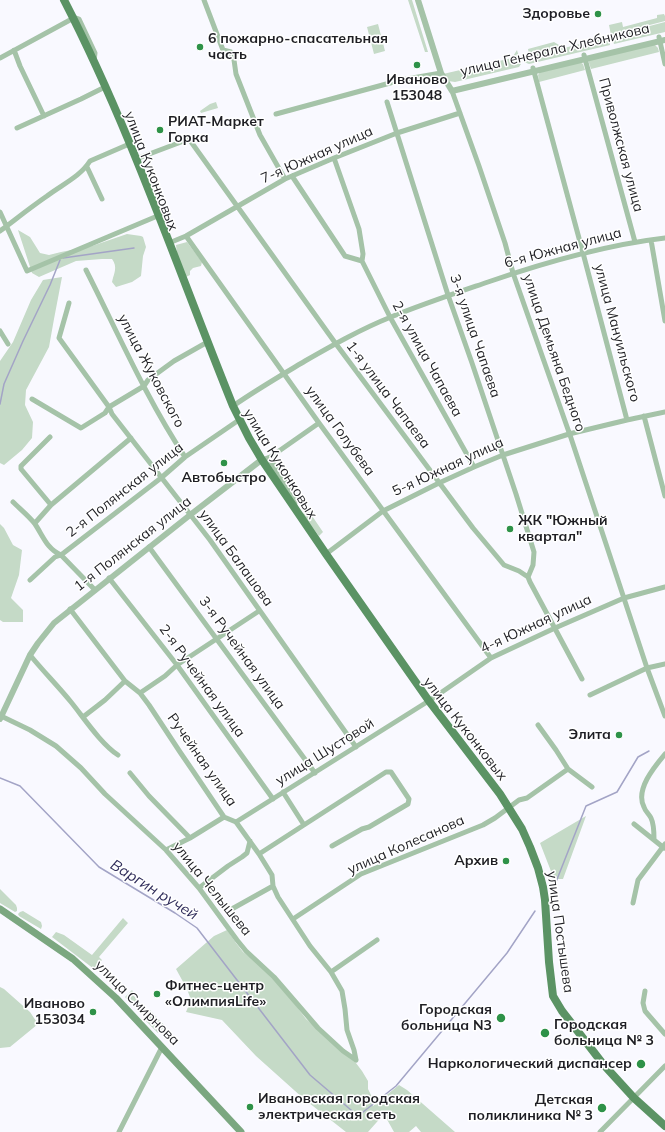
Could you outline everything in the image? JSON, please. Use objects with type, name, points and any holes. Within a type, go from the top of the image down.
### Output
[{"type":"main road","name":"улица Куконковых","points":[[60,0],[72,19],[94,62],[119,117],[233,406],[249,438],[325,555]]},
{"type":"main road","name":"улица Куконковых","points":[[64,0],[127,145],[226,401],[236,422],[264,460],[325,555],[428,701],[477,769],[500,794],[522,829],[530,846]]},
{"type":"main road","name":"улица Постышева","points":[[530,846],[543,888],[548,962],[553,996],[562,1011],[587,1044],[634,1098],[665,1126]]},
{"type":"main road","name":"улица Смирнова","points":[[0,909],[73,959],[116,998],[241,1132]]},
{"type":"street","points":[[204,0],[223,50],[231,52],[236,74],[260,136],[285,179]]},
{"type":"street","name":"улица Демьяна Бедного","points":[[418,0],[441,73],[451,89],[479,166],[647,668],[665,716]]},
{"type":"street","points":[[0,58],[72,19]]},
{"type":"street","points":[[662,38],[665,64]]},
{"type":"street","name":"улица Генерала Хлебникова","points":[[451,89],[662,38]]},
{"type":"street","points":[[14,50],[44,116]]},
{"type":"street","name":"Приволжская улица","points":[[585,57],[635,242]]},
{"type":"street","name":"улица Мануильского","points":[[533,70],[627,420]]},
{"type":"street","name":"улица Генерала Хлебникова","points":[[276,114],[401,80],[441,73]]},
{"type":"street","points":[[17,128],[81,100],[103,88]]},
{"type":"street","name":"3-я улица Чапаева","points":[[387,102],[448,296],[503,455],[534,552],[533,565],[528,577]]},
{"type":"street","name":"7-я Южная улица","points":[[169,243],[186,236],[285,179],[334,158],[460,113]]},
{"type":"street","name":"1-я улица Чапаева","points":[[136,159],[189,139],[336,344],[473,528],[504,564],[528,577]]},
{"type":"street","points":[[0,231],[47,195],[77,175],[87,167],[90,162],[127,145]]},
{"type":"street","name":"2-я улица Чапаева","points":[[334,158],[360,229],[363,254],[362,261],[390,317],[474,467]]},
{"type":"street","points":[[87,167],[102,199]]},
{"type":"street","points":[[292,176],[345,256],[362,261]]},
{"type":"street","points":[[0,212],[27,271],[155,217]]},
{"type":"street","name":"улица Голубева","points":[[186,236],[319,423],[491,658]]},
{"type":"street","name":"6-я Южная улица","points":[[233,406],[245,397],[336,344],[390,317],[514,273],[583,253],[635,242],[665,238]]},
{"type":"street","points":[[651,240],[665,320]]},
{"type":"street","name":"улица Жуковского","points":[[86,270],[144,386],[174,441],[185,457]]},
{"type":"street","name":"улица Балашова","points":[[69,303],[59,338],[109,407],[112,414],[210,540],[356,747]]},
{"type":"street","points":[[0,331],[8,344]]},
{"type":"street","points":[[32,399],[81,428],[105,413],[109,407],[144,386],[148,380],[174,361],[204,344]]},
{"type":"street","name":"5-я Южная улица","points":[[325,555],[383,511],[474,467],[503,455],[569,434],[665,412]]},
{"type":"street","name":"улица Мануильского","points":[[644,416],[665,496]]},
{"type":"street","name":"2-я Полянская улица","points":[[30,580],[56,557],[61,555],[162,478],[185,457],[236,422]]},
{"type":"street","points":[[264,460],[319,423]]},
{"type":"street","points":[[50,437],[21,466],[21,469],[51,505]]},
{"type":"street","points":[[35,523],[51,505],[131,438]]},
{"type":"street","name":"1-я Полянская улица","points":[[1,718],[30,655],[54,623],[190,514],[264,460]]},
{"type":"street","points":[[13,502],[35,523],[43,539],[55,552],[61,555],[95,590]]},
{"type":"street","name":"3-я Ручейная улица","points":[[149,547],[315,773]]},
{"type":"street","points":[[528,577],[582,679]]},
{"type":"street","name":"2-я Ручейная улица","points":[[109,578],[177,665],[273,799]]},
{"type":"street","name":"4-я Южная улица","points":[[428,701],[491,658],[624,598],[665,587]]},
{"type":"street","name":"Ручейная улица","points":[[70,609],[125,681],[140,693],[149,705],[224,817],[236,822],[259,854],[272,875],[273,886],[278,897],[310,946],[331,972],[342,990],[347,1030],[356,1060]]},
{"type":"street","points":[[140,693],[216,638],[259,611]]},
{"type":"street","points":[[30,655],[86,722],[112,751],[118,755]]},
{"type":"street","points":[[590,695],[647,668],[665,664]]},
{"type":"street","points":[[83,717],[92,712],[125,681]]},
{"type":"street","name":"улица Шустовой","points":[[236,822],[428,701]]},
{"type":"street","name":"улица Челышева","points":[[1,718],[26,728],[56,746],[81,768],[105,794],[166,850],[199,888],[246,951],[274,976],[318,1028],[343,1051],[356,1060]]},
{"type":"street","points":[[538,725],[568,769],[592,787]]},
{"type":"street","points":[[654,839],[652,819],[643,806],[641,793],[644,784],[665,754]]},
{"type":"street","name":"улица Колесанова","points":[[292,919],[361,874],[483,825],[519,800],[527,798],[568,769]]},
{"type":"street","points":[[259,854],[386,772],[390,772],[409,799],[408,804],[369,827],[362,829],[332,846]]},
{"type":"street","points":[[130,773],[149,796],[190,838]]},
{"type":"street","points":[[283,792],[304,826]]},
{"type":"street","points":[[166,850],[190,838],[224,817]]},
{"type":"street","points":[[633,902],[638,880],[664,846],[634,824]]},
{"type":"street","points":[[199,888],[247,853],[250,841]]},
{"type":"street","points":[[230,910],[273,886]]},
{"type":"street","points":[[331,972],[377,940]]},
{"type":"street","points":[[645,991],[643,1003],[645,1011],[665,1034]]},
{"type":"street","points":[[119,1132],[162,1047]]},
{"type":"street","points":[[600,1132],[665,1066]]},
{"type":"green space","points":[[408,0],[412,0],[428,52],[425,52]]},
{"type":"green space","points":[[664,14],[665,21],[611,35],[609,25],[622,22],[623,27],[657,18],[657,15]]},
{"type":"green space","points":[[665,22],[665,32],[614,44],[611,36]]},
{"type":"green space","points":[[378,24],[385,51],[374,54],[367,27]]},
{"type":"green space","points":[[608,37],[610,45],[529,64],[524,62],[523,55],[529,54],[528,49],[554,42],[564,48]]},
{"type":"green space","points":[[654,44],[658,48],[659,52],[591,69],[588,60]]},
{"type":"green space","points":[[517,50],[521,64],[519,67],[455,82],[448,81],[443,74],[512,58]]},
{"type":"green space","points":[[580,62],[583,64],[585,70],[539,82],[538,75],[540,72]]},
{"type":"green space","points":[[216,102],[218,108],[201,113],[200,111]]},
{"type":"green space","points":[[18,230],[30,237],[40,253],[49,255],[92,246],[127,234],[141,236],[143,237],[146,247],[143,256],[141,276],[132,282],[116,287],[112,282],[115,270],[114,262],[112,259],[102,259],[76,261],[39,277],[32,273]]},
{"type":"green space","points":[[187,242],[202,262],[201,266],[193,268],[190,271],[190,275],[186,277],[177,255],[176,245]]},
{"type":"green space","points":[[62,277],[49,347],[26,390],[25,405],[33,422],[32,438],[22,450],[4,465],[0,463],[0,361],[13,342],[31,300],[43,280]]},
{"type":"green space","points":[[308,510],[323,532],[319,536],[303,515],[304,511]]},
{"type":"green space","points":[[0,524],[4,528],[13,545],[22,550],[19,575],[11,598],[23,610],[23,622],[3,622],[0,620]]},
{"type":"green space","points":[[586,816],[563,879],[554,879],[540,843]]},
{"type":"green space","points":[[0,889],[16,905],[17,911],[15,912],[0,903]]},
{"type":"green space","points":[[23,911],[41,922],[41,929],[19,916],[18,914]]},
{"type":"green space","points":[[123,918],[128,923],[99,957],[102,960],[94,969],[52,937],[56,932],[64,935],[92,955]]},
{"type":"green space","points":[[227,930],[243,952],[262,966],[285,991],[306,1019],[353,1059],[368,1081],[368,1089],[373,1099],[373,1106],[399,1085],[407,1090],[455,1132],[421,1132],[416,1126],[409,1132],[394,1132],[384,1114],[368,1132],[346,1132],[304,1099],[256,1056],[222,1020],[186,1012],[191,1000],[176,969],[214,936]]},
{"type":"green space","points":[[0,987],[30,1012],[38,1024],[10,1047],[0,1048]]},
{"type":"green space","points":[[132,990],[134,993],[133,995],[140,1002],[137,1005],[133,1001],[131,1003],[125,997]]},
{"type":"green space","points":[[143,1007],[148,1012],[150,1010],[165,1026],[158,1033],[146,1021],[148,1019],[140,1009]]},
{"type":"waterway","points":[[63,258],[134,248]]},
{"type":"waterway","points":[[0,404],[4,384],[60,260]]},
{"type":"waterway","name":"Варгин ручей","points":[[552,892],[586,806],[617,792],[638,757],[649,751]]},
{"type":"waterway","name":"Варгин ручей","points":[[0,778],[20,786],[99,867],[197,928],[310,1075],[358,1116],[396,1086],[507,953],[535,911]]},
{"type":"place","name":"Здоровье","points":[[598,14]]},
{"type":"place","name":"6 пожарно-спасательная часть","points":[[200,47]]},
{"type":"place","name":"Иваново 153048","points":[[417,65]]},
{"type":"place","name":"РИАТ-Маркет Горка","points":[[160,130]]},
{"type":"place","name":"Автобыстро","points":[[224,463]]},
{"type":"place","name":"ЖК \"Южный квартал\"","points":[[510,529]]},
{"type":"place","name":"Элита","points":[[619,735]]},
{"type":"place","name":"Архив","points":[[506,861]]},
{"type":"place","name":"Фитнес-центр «ОлимпияLife»","points":[[157,994]]},
{"type":"place","name":"Иваново 153034","points":[[93,1012]]},
{"type":"place","name":"Городская больница N3","points":[[501,1018]]},
{"type":"place","name":"Городская больница № 3","points":[[545,1033]]},
{"type":"place","name":"Наркологический диспансер","points":[[641,1064]]},
{"type":"place","name":"Ивановская городская электрическая сеть","points":[[250,1107]]},
{"type":"place","name":"Детская поликлиника № 3","points":[[602,1108]]}]
